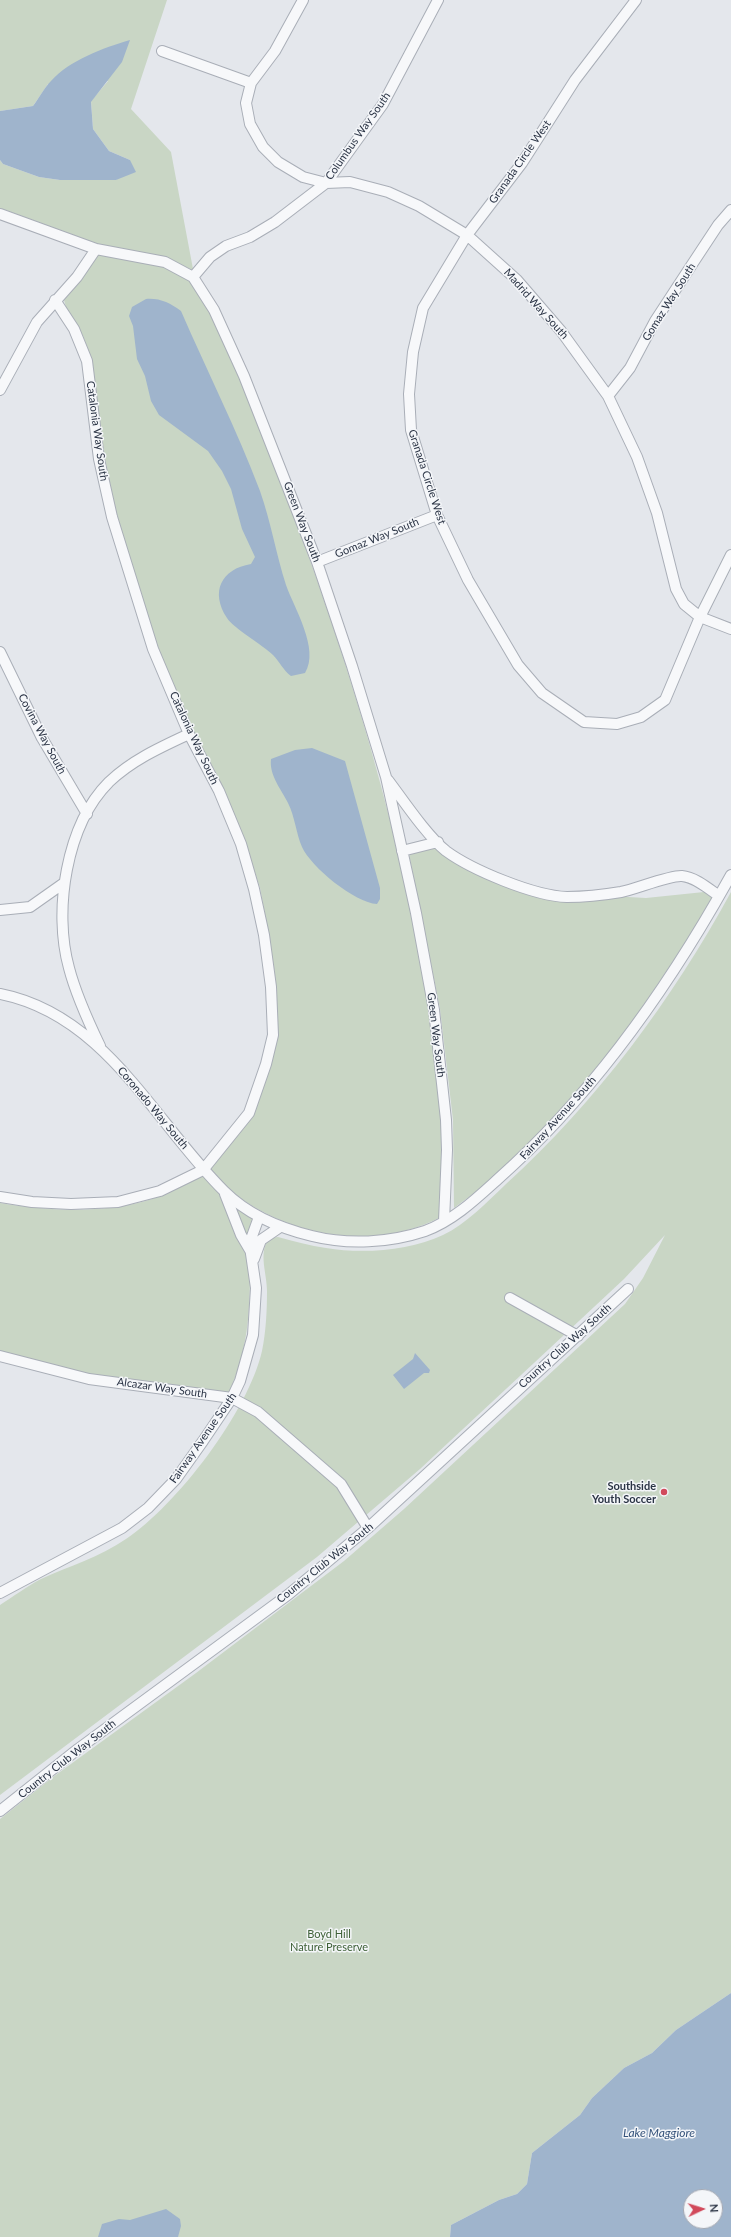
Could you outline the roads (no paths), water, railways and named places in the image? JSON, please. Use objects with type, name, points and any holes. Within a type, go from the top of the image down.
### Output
[{"type":"street","name":"Madrid Way South","points":[[303,0],[275,51],[250,83],[246,102],[250,124],[263,147],[278,162],[303,177],[326,183],[350,182],[388,192],[419,206],[467,235],[517,280],[561,331],[608,396],[637,457],[657,513],[676,589],[684,604],[700,617],[731,629]]},
{"type":"street","name":"Columbus Way South","points":[[193,277],[210,256],[275,222],[326,183],[383,104],[438,0]]},
{"type":"street","name":"Granada Circle West","points":[[636,0],[575,80],[522,163],[467,235],[423,308],[414,352],[409,394],[411,430],[437,515],[468,580],[518,665],[542,693],[584,722],[618,724],[641,717],[665,700],[700,617],[731,555]]},
{"type":"street","points":[[162,51],[250,83]]},
{"type":"street","name":"Gomaz Way South","points":[[608,396],[630,368],[655,321],[718,226],[731,210]]},
{"type":"street","points":[[0,214],[96,249],[165,262],[193,277]]},
{"type":"street","points":[[0,390],[37,322],[77,277],[96,249]]},
{"type":"street","name":"Green Way South","points":[[193,277],[214,310],[244,376],[317,562],[352,666],[386,777],[416,913],[434,1010],[446,1120],[447,1150],[444,1221]]},
{"type":"street","name":"Catalonia Way South","points":[[55,300],[74,329],[87,361],[99,459],[112,518],[153,649],[189,734],[219,791],[241,844],[248,866],[264,935],[271,987],[273,1035],[266,1064],[248,1112],[203,1170]]},
{"type":"street","name":"Gomaz Way South","points":[[317,562],[437,515]]},
{"type":"street","name":"Covina Way South","points":[[0,652],[42,738],[87,814]]},
{"type":"street","points":[[101,1048],[81,1005],[68,966],[62,917],[64,883],[73,846],[96,797],[126,768],[154,751],[189,734]]},
{"type":"street","name":"Green Way South","points":[[386,777],[415,816],[445,850],[479,871],[522,887],[565,897],[621,892],[649,886],[670,878],[683,876],[704,885],[719,896]]},
{"type":"street","points":[[402,851],[438,842]]},
{"type":"street","name":"Fairway Avenue South","points":[[203,1170],[240,1205],[259,1217],[280,1227],[317,1237],[342,1241],[370,1241],[426,1230],[444,1221],[475,1199],[530,1150],[583,1092],[631,1034],[731,875]]},
{"type":"street","points":[[0,910],[30,907],[64,883]]},
{"type":"street","points":[[0,994],[14,997],[44,1009],[73,1027],[101,1048]]},
{"type":"street","name":"Coronado Way South","points":[[101,1048],[136,1086],[203,1170]]},
{"type":"street","points":[[0,1197],[32,1202],[71,1204],[118,1202],[160,1191],[203,1170]]},
{"type":"street","points":[[223,1190],[241,1235],[252,1256]]},
{"type":"street","name":"Fairway Avenue South","points":[[0,1593],[122,1528],[148,1508],[176,1479],[232,1398],[240,1381],[253,1335],[256,1309],[251,1239],[259,1217]]},
{"type":"street","points":[[252,1256],[261,1240],[280,1227]]},
{"type":"street","name":"Country Club Way South","points":[[0,1811],[78,1749],[289,1594],[368,1528],[628,1289]]},
{"type":"street","points":[[510,1298],[578,1336]]},
{"type":"street","name":"Alcazar Way South","points":[[0,1356],[89,1379],[232,1398],[258,1412],[312,1457],[341,1484],[368,1528]]},
{"type":"water","points":[[130,40],[122,62],[91,102],[93,129],[109,151],[130,160],[136,172],[116,180],[60,180],[39,177],[3,164],[0,160],[0,111],[33,106],[48,84],[68,67],[98,51]]},
{"type":"water","points":[[146,299],[156,299],[165,302],[181,311],[242,446],[260,491],[286,585],[308,641],[309,663],[305,673],[291,676],[273,655],[230,622],[222,608],[219,599],[221,583],[232,571],[251,564],[255,557],[242,529],[231,489],[222,471],[208,451],[159,415],[151,401],[145,376],[137,359],[133,326],[129,316],[132,307]]},
{"type":"water","points":[[312,748],[345,761],[380,888],[380,899],[377,904],[357,897],[335,883],[314,864],[302,847],[290,808],[272,771],[271,759],[295,750]]},
{"type":"water","points":[[415,1353],[430,1370],[429,1373],[424,1373],[404,1389],[393,1375],[413,1359]]},
{"type":"water","name":"Lake Maggiore","points":[[731,1993],[731,2237],[450,2237],[451,2225],[499,2200],[517,2194],[527,2184],[532,2153],[580,2115],[592,2098],[624,2068],[652,2053],[676,2030]]},
{"type":"water","points":[[166,2209],[180,2219],[181,2226],[178,2237],[98,2237],[102,2224],[119,2219],[130,2220]]},
{"type":"place","name":"Southside Youth Soccer","points":[[664,1492]]},
{"type":"park label","name":"Boyd Hill Nature Preserve","points":[[329,1940]]}]
